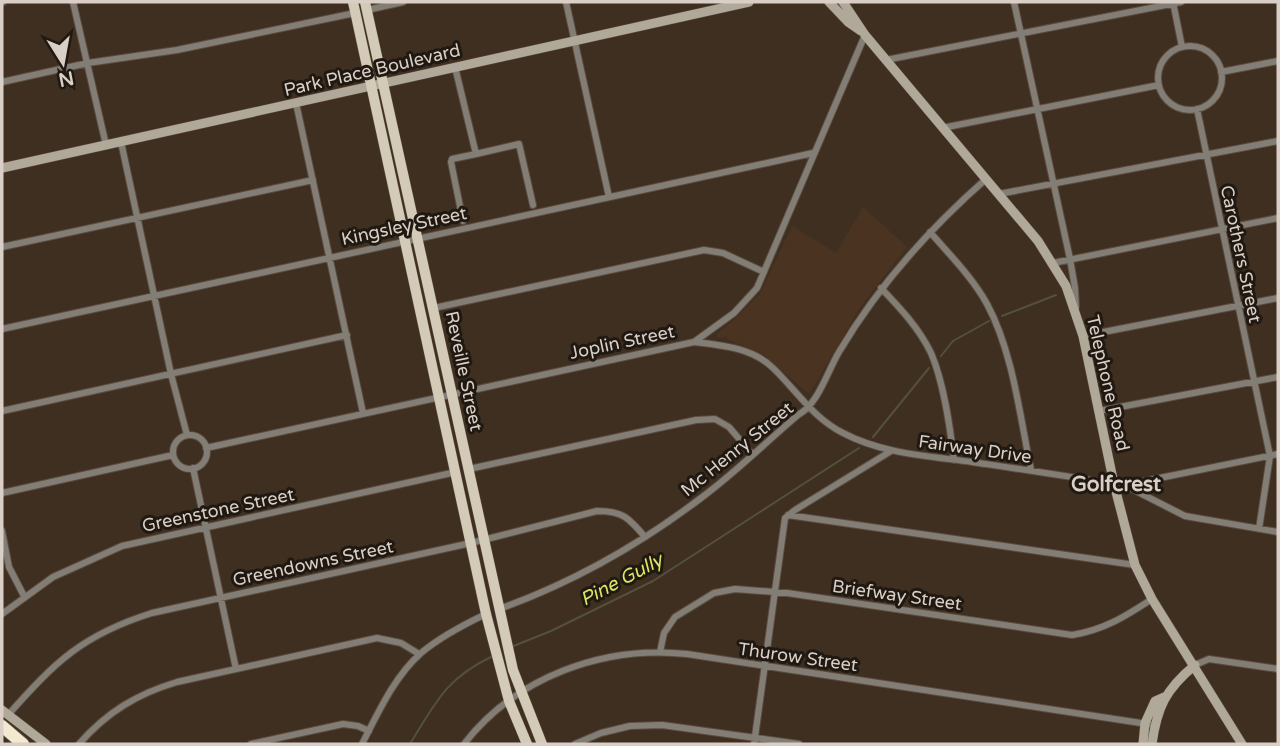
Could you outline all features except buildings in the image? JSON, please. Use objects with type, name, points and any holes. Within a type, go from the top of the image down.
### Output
[{"type":"highway","points":[[4,717],[23,744]]},
{"type":"main road","name":"Reveille Street","points":[[353,2],[486,614],[509,701],[527,744]]},
{"type":"main road","name":"Park Place Boulevard","points":[[2,168],[749,2]]},
{"type":"main road","name":"Telephone Road","points":[[829,2],[863,33]]},
{"type":"main road","name":"Telephone Road","points":[[843,2],[863,33],[999,194],[1053,263],[1066,286],[1083,336],[1114,484],[1135,565],[1152,599],[1242,743]]},
{"type":"main road","name":"Reveille Street","points":[[366,6],[499,609],[520,693],[542,744]]},
{"type":"main road","points":[[1143,744],[1150,724],[1163,706],[1164,697],[1171,687],[1195,666]]},
{"type":"main road","points":[[4,717],[46,744]]},
{"type":"main road","points":[[1150,724],[1152,744]]},
{"type":"street","points":[[73,2],[106,145]]},
{"type":"street","points":[[366,6],[403,2]]},
{"type":"street","points":[[566,2],[609,197]]},
{"type":"street","points":[[1014,2],[1070,259],[1076,313]]},
{"type":"street","points":[[886,60],[1176,2],[1182,47]]},
{"type":"street","points":[[2,82],[88,63],[177,50],[355,13]]},
{"type":"street","name":"Joplin Street","points":[[206,448],[694,342],[734,313],[757,288],[863,33]]},
{"type":"street","points":[[1193,46],[1207,51],[1218,62],[1222,72],[1222,83],[1216,97],[1207,105],[1196,109],[1182,109],[1172,105],[1158,85],[1163,61],[1173,51],[1182,47],[1193,46]]},
{"type":"street","points":[[1222,72],[1278,61]]},
{"type":"street","points":[[455,67],[476,154]]},
{"type":"street","points":[[942,128],[1158,85]]},
{"type":"street","points":[[296,103],[363,413]]},
{"type":"street","name":"Carothers Street","points":[[1196,109],[1270,456],[1259,529]]},
{"type":"street","points":[[999,194],[1278,141]]},
{"type":"street","points":[[121,142],[171,374],[187,435]]},
{"type":"street","points":[[463,221],[452,159],[519,144],[533,205]]},
{"type":"street","name":"Kingsley Street","points":[[2,329],[813,153]]},
{"type":"street","points":[[2,247],[313,180]]},
{"type":"street","name":"Mc Henry Street","points":[[499,609],[580,575],[645,537],[702,498],[798,415],[809,409],[837,355],[881,288],[930,232],[986,180]]},
{"type":"street","points":[[1053,263],[1278,218]]},
{"type":"street","points":[[930,232],[986,301],[997,323],[1005,348],[1031,470]]},
{"type":"street","points":[[434,308],[704,250],[723,253],[764,272]]},
{"type":"street","points":[[881,288],[902,310],[930,352],[937,370],[954,460]]},
{"type":"street","points":[[1083,336],[1278,298]]},
{"type":"street","points":[[2,411],[347,335]]},
{"type":"street","name":"Fairway Drive","points":[[694,342],[727,346],[753,355],[772,367],[809,409],[842,433],[891,451],[1114,484],[1132,489],[1185,516],[1278,532]]},
{"type":"street","points":[[1099,411],[1278,377]]},
{"type":"street","points":[[469,469],[705,419],[715,419],[729,427],[752,454]]},
{"type":"street","points":[[187,435],[203,440],[206,448],[206,457],[201,464],[193,468],[184,468],[177,463],[173,455],[174,446],[179,439],[187,435]]},
{"type":"street","points":[[754,741],[784,522],[788,515],[891,451]]},
{"type":"street","points":[[2,493],[173,455]]},
{"type":"street","points":[[1114,484],[1140,482],[1278,455]]},
{"type":"street","points":[[193,468],[236,669]]},
{"type":"street","name":"Greenstone Street","points":[[2,614],[52,577],[98,555],[145,540],[456,472]]},
{"type":"street","name":"Greendowns Street","points":[[4,717],[53,666],[89,640],[140,617],[485,540],[597,511],[614,511],[629,518],[645,537]]},
{"type":"street","points":[[788,515],[1135,565]]},
{"type":"street","points":[[2,531],[9,567],[24,596]]},
{"type":"street","name":"Briefway Street","points":[[660,652],[664,633],[672,620],[713,593],[735,589],[1072,635],[1093,632],[1116,623],[1152,599]]},
{"type":"street","points":[[362,744],[391,689],[419,654],[454,629],[486,614]]},
{"type":"street","points":[[79,744],[116,709],[147,692],[177,682],[377,638],[401,643],[419,654]]},
{"type":"street","name":"Thurow Street","points":[[464,744],[491,715],[520,693],[550,676],[593,660],[623,654],[660,652],[1150,724]]},
{"type":"street","points":[[1195,666],[1209,659],[1278,668]]},
{"type":"street","points":[[251,744],[342,724],[369,731]]},
{"type":"street","points":[[575,744],[601,733],[662,725],[754,741],[799,744]]},
{"type":"shaded area","points":[[863,207],[907,247],[861,306],[809,394],[763,354],[727,337],[718,338],[717,334],[760,294],[792,226],[836,253]]},
{"type":"waterway","name":"Pine Gully","points":[[1002,316],[1056,295]]},
{"type":"waterway","name":"Pine Gully","points":[[941,356],[953,341],[989,321]]},
{"type":"waterway","name":"Pine Gully","points":[[873,437],[929,368]]},
{"type":"waterway","name":"Pine Gully","points":[[511,647],[551,631],[653,581],[859,448]]},
{"type":"waterway","name":"Pine Gully","points":[[410,744],[435,704],[453,682],[493,656]]},
{"type":"district","name":"Golfcrest","points":[[1116,484]]}]
